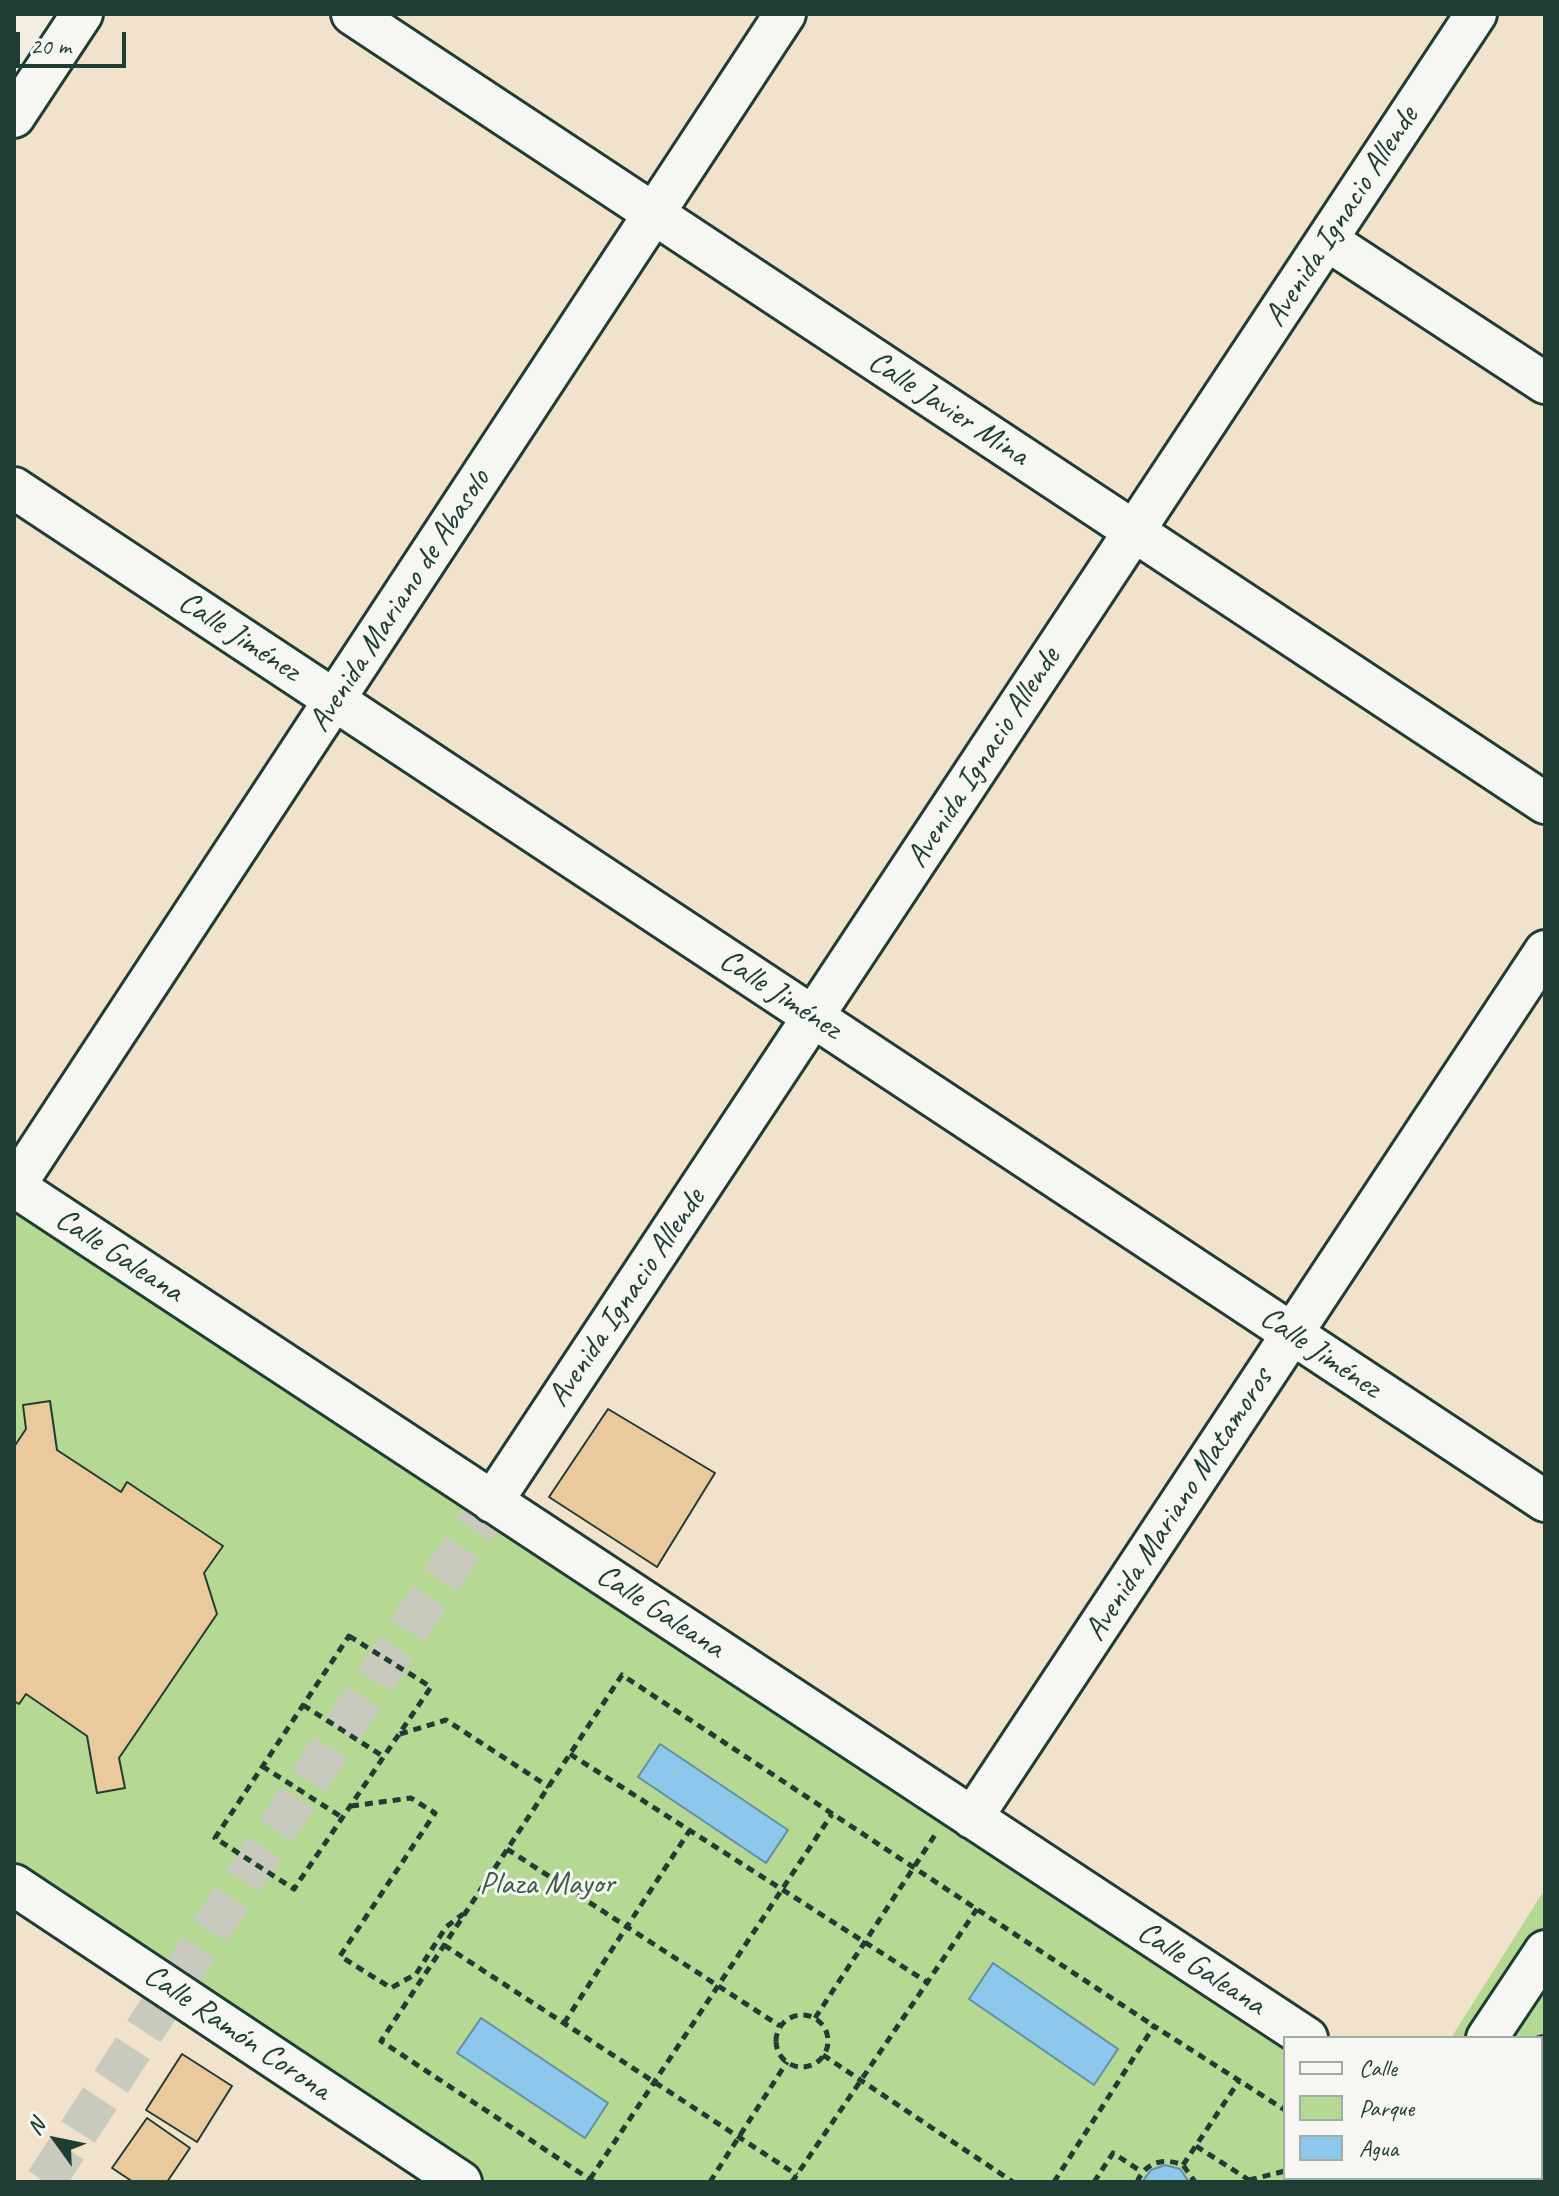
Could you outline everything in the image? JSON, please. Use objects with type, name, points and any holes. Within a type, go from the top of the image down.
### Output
[{"type":"street","points":[[14,117],[82,14]]},
{"type":"street","name":"Calle Javier Mina","points":[[352,14],[1545,803]]},
{"type":"street","name":"Avenida Mariano de Abasolo","points":[[14,1187],[785,14]]},
{"type":"street","name":"Avenida Ignacio Allende","points":[[492,1502],[1476,14]]},
{"type":"street","points":[[1327,240],[1545,383]]},
{"type":"street","name":"Calle Jiménez","points":[[14,488],[1545,1501]]},
{"type":"street","name":"Avenida Mariano Matamoros","points":[[963,1812],[1292,1334],[1545,951]]},
{"type":"street","name":"Calle Galeana","points":[[14,1187],[1304,2036]]},
{"type":"street","name":"Calle Ramón Corona","points":[[14,1885],[461,2182]]},
{"type":"street","points":[[1488,2036],[1545,1951]]},
{"type":"path","points":[[349,1636],[431,1687],[294,1889],[215,1838],[303,1705],[349,1636]]},
{"type":"path","points":[[832,1814],[592,2181],[381,2041],[622,1675],[1283,2109]]},
{"type":"path","points":[[303,1705],[384,1757]]},
{"type":"path","points":[[399,1734],[446,1720],[549,1787]]},
{"type":"path","points":[[570,1754],[927,1982]]},
{"type":"path","points":[[262,1766],[343,1818]]},
{"type":"path","points":[[351,1806],[411,1798],[435,1813],[340,1956],[391,1988],[416,1974],[446,1927],[469,1907]]},
{"type":"path","points":[[815,2018],[913,1867],[963,1812]]},
{"type":"path","points":[[564,2023],[690,1830]]},
{"type":"path","points":[[507,1849],[780,2026]]},
{"type":"path","points":[[792,2182],[977,1909]]},
{"type":"path","points":[[444,1945],[797,2175]]},
{"type":"path","points":[[795,2015],[815,2018],[828,2038],[823,2055],[811,2066],[794,2066],[787,2062],[777,2050],[776,2033],[780,2026],[795,2015]]},
{"type":"path","points":[[1054,2182],[1154,2026]]},
{"type":"path","points":[[823,2055],[1013,2182]]},
{"type":"path","points":[[710,2182],[787,2062]]},
{"type":"path","points":[[1183,2165],[1239,2081]]},
{"type":"path","points":[[1196,2146],[1248,2181],[1283,2172]]},
{"type":"path","points":[[1094,2182],[1113,2153],[1142,2172]]},
{"type":"path","points":[[1137,2182],[1142,2172],[1156,2162],[1175,2161],[1183,2165],[1195,2182]]},
{"type":"shaded area","points":[[94,14],[1545,14],[1545,2182],[14,2182],[14,136]]},
{"type":"green space","name":"Plaza Mayor","points":[[14,1188],[1283,2037],[1283,2180],[1536,2180],[462,2182],[14,1883]]},
{"type":"green space","points":[[1545,1889],[1543,2169],[1543,2036],[1452,2036]]},
{"type":"water","points":[[660,1744],[788,1830],[766,1863],[638,1777]]},
{"type":"water","points":[[993,1963],[1118,2049],[1094,2085],[969,1999]]},
{"type":"water","points":[[481,2018],[608,2103],[585,2138],[457,2053]]},
{"type":"water","points":[[1165,2165],[1180,2169],[1189,2182],[1142,2182],[1151,2170]]},
{"type":"building","points":[[50,1401],[57,1450],[121,1492],[127,1482],[223,1546],[204,1573],[217,1614],[119,1758],[125,1788],[97,1793],[87,1736],[26,1694],[19,1704],[14,1701],[14,1447],[26,1429],[23,1405]]},
{"type":"building","points":[[608,1409],[715,1473],[657,1567],[549,1497]]},
{"type":"building","points":[[182,2054],[232,2086],[197,2142],[146,2110]]},
{"type":"building","points":[[147,2118],[190,2148],[167,2182],[133,2182],[112,2168]]},
{"type":"tunnel","points":[[45,2182],[492,1502]]}]
